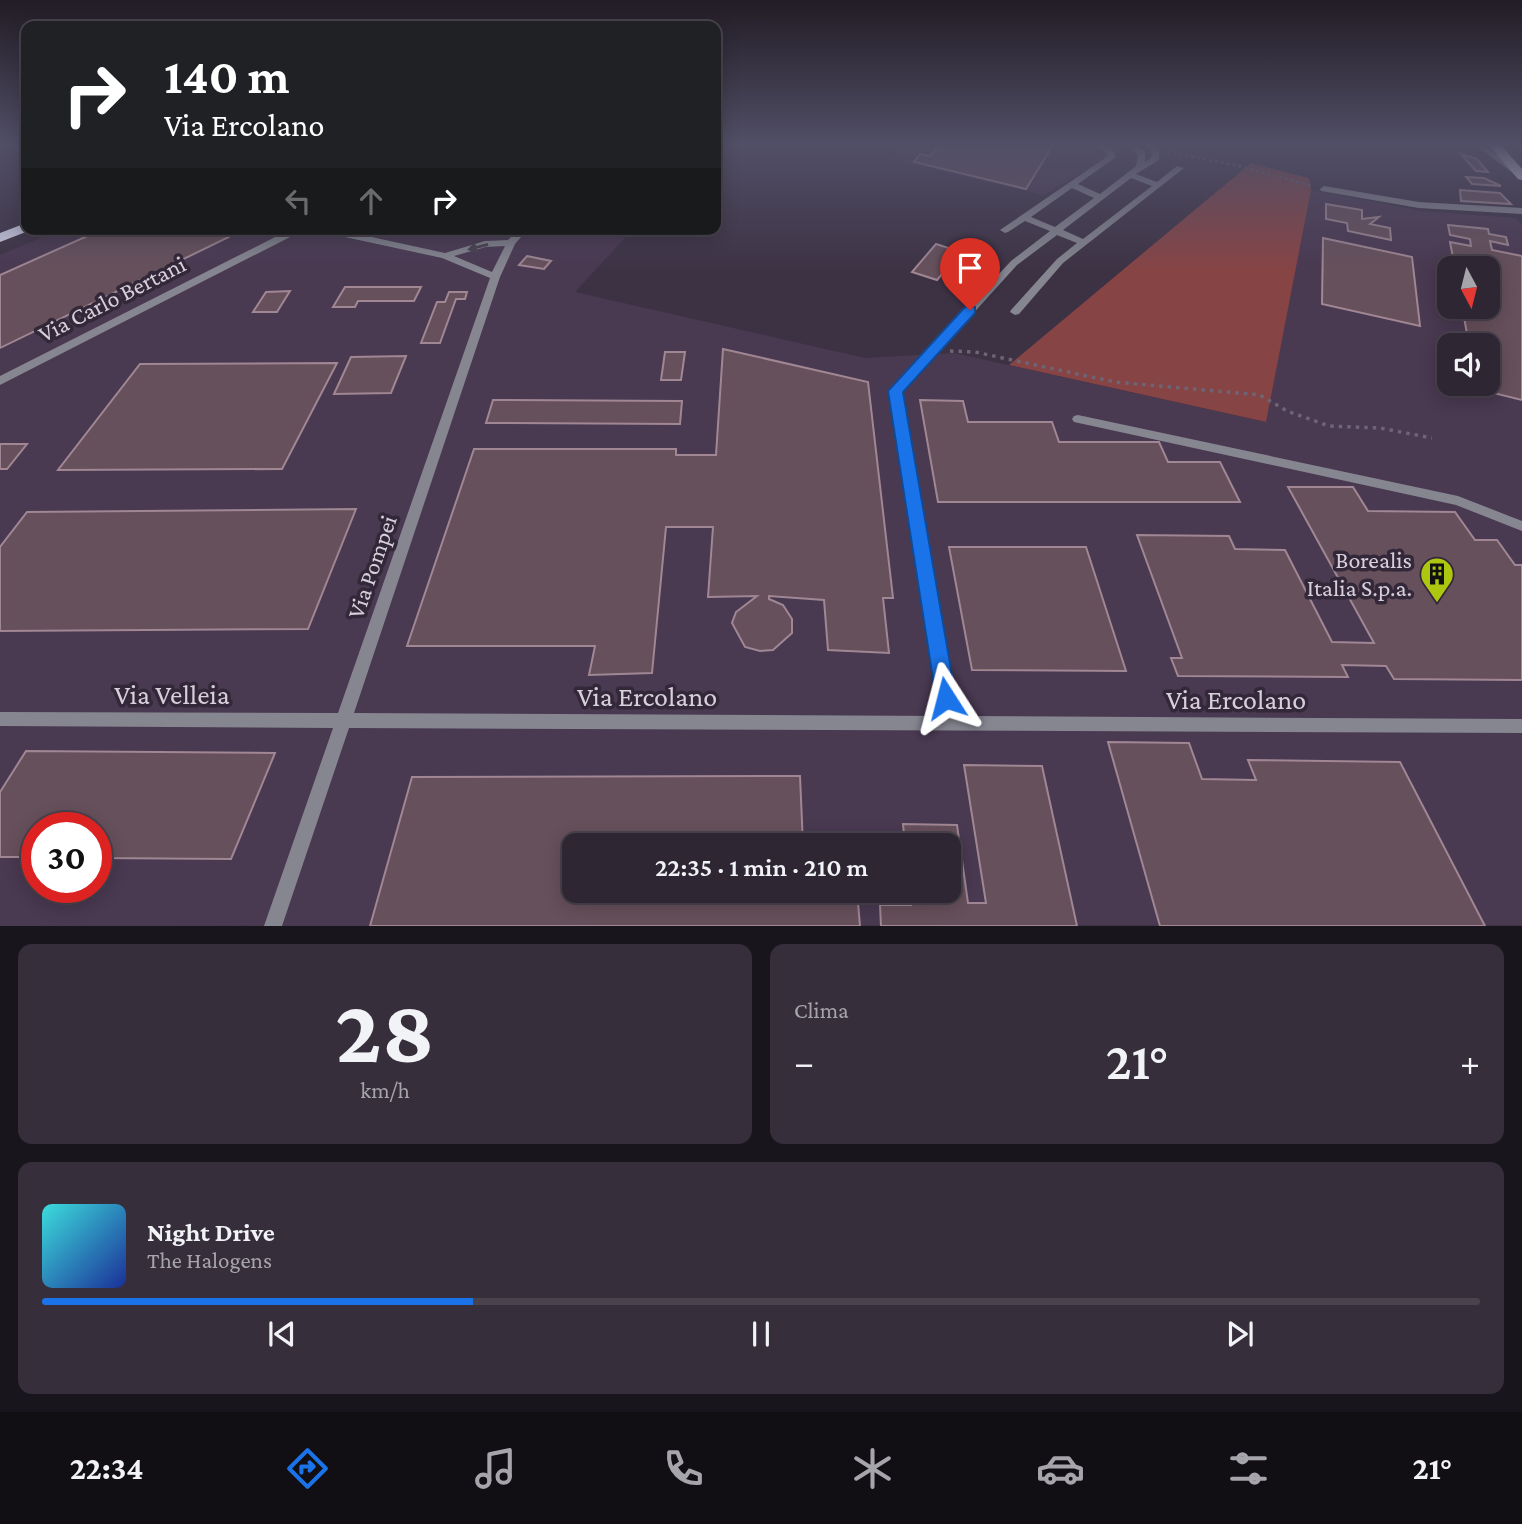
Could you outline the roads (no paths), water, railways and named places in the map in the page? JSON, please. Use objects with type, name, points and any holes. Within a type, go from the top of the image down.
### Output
[{"type":"main road","points":[[0,239],[21,230]]},
{"type":"street","points":[[1005,230],[1071,186]]},
{"type":"street","points":[[1076,186],[1100,197]]},
{"type":"street","points":[[950,724],[896,391],[1014,262],[1054,229],[1115,186]]},
{"type":"street","points":[[1015,312],[1060,261],[1156,186]]},
{"type":"street","points":[[1324,189],[1419,205],[1522,212]]},
{"type":"street","points":[[1024,217],[1084,243]]},
{"type":"street","name":"Via Carlo Bertani","points":[[0,381],[286,235]]},
{"type":"street","name":"Via Carlo Bertani","points":[[349,235],[445,256],[495,277]]},
{"type":"street","name":"Via Pompei","points":[[273,926],[495,277],[511,243],[518,235]]},
{"type":"street","name":"Via Carlo Bertani","points":[[445,256],[485,244],[511,243]]},
{"type":"street","points":[[1078,419],[1458,501],[1522,526]]},
{"type":"street","name":"Via Velleia","points":[[0,719],[343,721]]},
{"type":"street","name":"Via Ercolano","points":[[343,721],[1522,726]]},
{"type":"place","name":"Borealis Italia S.p.a.","points":[[1437,604]]}]
